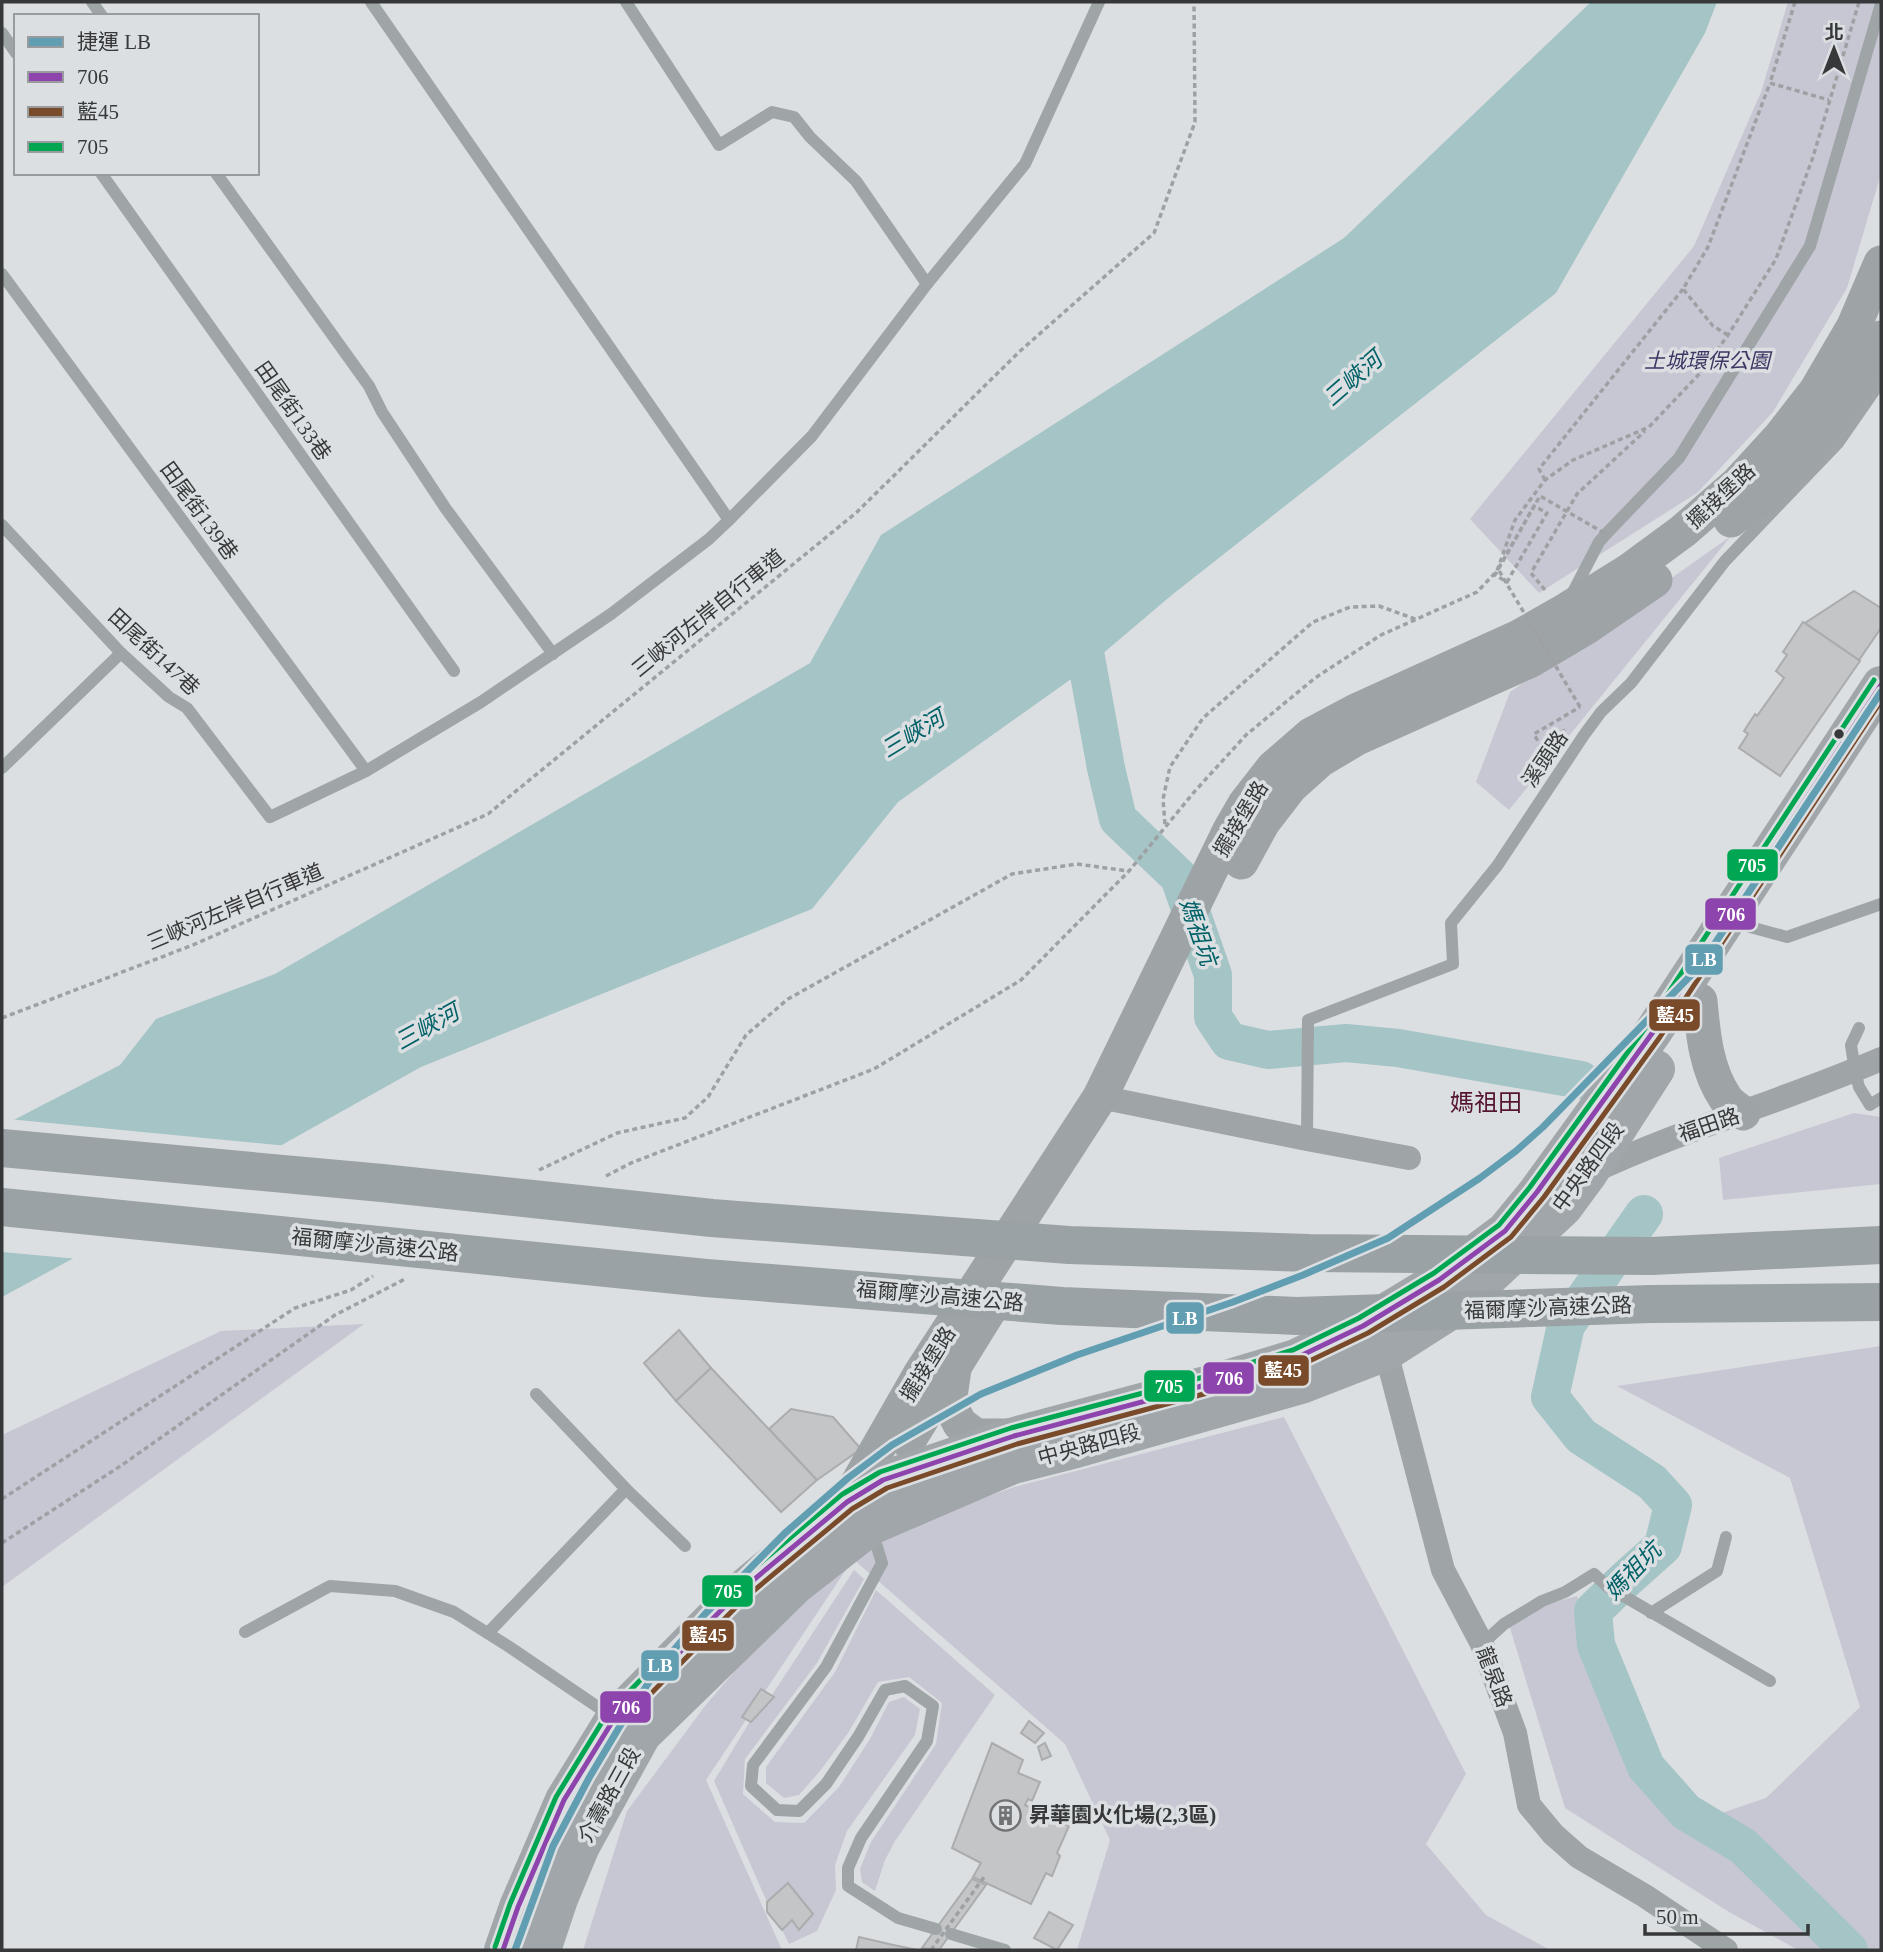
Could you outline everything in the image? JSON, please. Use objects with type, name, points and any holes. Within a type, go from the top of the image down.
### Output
[{"type":"highway","points":[[2,1148],[382,1183],[712,1218],[1069,1245],[1309,1253],[1651,1256],[1881,1245]]},
{"type":"highway","name":"福爾摩沙高速公路","points":[[2,1207],[706,1278],[1062,1306],[1297,1315],[1651,1304],[1881,1302]]},
{"type":"main road","name":"中央路四段","points":[[1642,1055],[1700,1000],[1739,923],[1881,685]]},
{"type":"main road","name":"中央路四段","points":[[859,1514],[1013,1465],[1301,1385],[1375,1339],[1439,1280],[1505,1231],[1561,1176],[1642,1055],[1881,728]]},
{"type":"main road","name":"中央路四段","points":[[859,1514],[883,1480],[1014,1436],[1375,1339],[1458,1306],[1564,1207],[1561,1176]]},
{"type":"main road","name":"介壽路三段","points":[[503,1950],[517,1906],[564,1800],[614,1718],[739,1591],[859,1514]]},
{"type":"main road","name":"介壽路三段","points":[[542,1950],[581,1846],[642,1735],[796,1585],[859,1514]]},
{"type":"street","name":"擺接堡路","points":[[883,1480],[954,1369],[1109,1099],[1139,1044],[1238,840],[1245,804],[1273,768],[1311,735],[1519,637],[1563,612],[1630,570],[1683,531],[1737,484],[1782,436],[1816,391],[1854,326],[1881,263]]},
{"type":"street","name":"擺接堡路","points":[[1238,840],[1263,821],[1290,787],[1320,760],[1357,738],[1531,660],[1652,583],[1710,538],[1754,501],[1807,449],[1854,385],[1881,338]]},
{"type":"street","points":[[1700,1000],[1711,1069],[1727,1101],[1743,1114]]},
{"type":"street","points":[[1570,1118],[1642,1055]]},
{"type":"street","name":"福田路","points":[[1561,1176],[1743,1114],[1857,1079],[1881,1059]]},
{"type":"street","name":"擺接堡路","points":[[859,1514],[921,1373],[1109,1099]]},
{"type":"street","points":[[1109,1099],[1409,1158]]},
{"type":"street","name":"龍泉路","points":[[1375,1339],[1443,1570],[1482,1644],[1515,1733],[1530,1805],[1553,1834],[1579,1857],[1645,1896],[1726,1950]]},
{"type":"street","points":[[954,1369],[949,1403],[960,1424],[976,1436],[1014,1436]]},
{"type":"lane","points":[[371,2],[729,520]]},
{"type":"lane","points":[[626,2],[719,145],[772,112],[794,117],[810,137],[856,181],[928,284]]},
{"type":"lane","points":[[366,771],[481,702],[611,614],[709,539],[812,436],[928,284],[1025,164],[1099,2]]},
{"type":"lane","points":[[1563,612],[1599,542],[1679,458],[1810,246],[1881,4]]},
{"type":"lane","points":[[2,33],[14,50]]},
{"type":"lane","name":"田尾街133巷","points":[[102,175],[454,671]]},
{"type":"lane","points":[[217,175],[369,386],[382,412],[446,509],[553,654]]},
{"type":"lane","name":"田尾街139巷","points":[[2,274],[366,771]]},
{"type":"lane","name":"溪頭路","points":[[1307,1136],[1308,1020],[1453,964],[1451,923],[1497,866],[1601,712],[1631,683],[1725,561],[1838,443],[1881,381]]},
{"type":"lane","name":"田尾街147巷","points":[[2,525],[121,653],[169,697],[187,708],[270,817],[366,771]]},
{"type":"lane","points":[[2,768],[121,653]]},
{"type":"lane","points":[[1739,923],[1787,937],[1881,904]]},
{"type":"lane","points":[[1859,1028],[1852,1045],[1857,1079],[1875,1099]]},
{"type":"lane","points":[[536,1394],[626,1489],[685,1546]]},
{"type":"lane","points":[[488,1633],[626,1489]]},
{"type":"lane","points":[[859,1514],[882,1563],[826,1667],[753,1765],[751,1786],[777,1810],[799,1811],[826,1784],[858,1737],[885,1690],[905,1686],[933,1706],[927,1741],[861,1838],[848,1868],[848,1886],[898,1918],[936,1929]]},
{"type":"lane","points":[[1651,1613],[1717,1571],[1727,1537]]},
{"type":"lane","points":[[1482,1644],[1504,1624],[1594,1574],[1608,1587],[1770,1681]]},
{"type":"lane","points":[[244,1632],[330,1586],[394,1591],[454,1612],[614,1718]]},
{"type":"lane","points":[[951,1934],[1005,1950]]},
{"type":"path","name":"三峽河左岸自行車道","points":[[2,1018],[193,945],[488,814],[857,512],[1018,352],[1154,233],[1195,122],[1194,2]]},
{"type":"path","points":[[1545,480],[1539,469],[1683,289],[1708,247],[1770,83],[1795,2]]},
{"type":"path","points":[[1563,612],[1531,573],[1577,494],[1649,427],[1703,370],[1776,259],[1813,156],[1859,2]]},
{"type":"path","points":[[1770,83],[1829,100]]},
{"type":"path","points":[[1683,289],[1713,326],[1728,335]]},
{"type":"path","points":[[533,1173],[617,1133],[685,1118],[708,1097],[746,1035],[788,999],[1012,874],[1077,864],[1130,870],[1195,791],[1246,735],[1305,686],[1381,635],[1477,592],[1497,571],[1515,520],[1545,480],[1573,460],[1649,427]]},
{"type":"path","points":[[1601,712],[1587,717],[1540,745],[1534,734],[1580,707],[1512,592],[1505,580],[1498,569],[1534,506],[1540,509],[1546,513],[1507,582],[1495,575],[1502,564],[1527,519],[1534,508],[1540,496],[1606,534]]},
{"type":"path","points":[[1165,827],[1163,799],[1170,767],[1203,718],[1313,622],[1350,607],[1379,606],[1418,620]]},
{"type":"path","points":[[2,1499],[295,1308],[351,1290],[374,1275]]},
{"type":"path","points":[[931,1950],[984,1877]]},
{"type":"green space","name":"土城環保公園","points":[[1788,2],[1881,2],[1881,174],[1847,288],[1773,412],[1697,493],[1539,593],[1470,519],[1694,246],[1761,92]]},
{"type":"green space","points":[[1731,536],[1509,810],[1476,782],[1510,692]]},
{"type":"green space","points":[[1854,1113],[1881,1117],[1881,1184],[1723,1200],[1719,1158]]},
{"type":"green space","points":[[364,1324],[2,1587],[2,1435],[221,1331]]},
{"type":"green space","points":[[1881,1346],[1881,1950],[1798,1950],[1729,1912],[1565,1808],[1506,1615],[1577,1596],[1608,1712],[1677,1828],[1766,1798],[1860,1707],[1790,1478],[1617,1386]]},
{"type":"green space","points":[[1284,1417],[1466,1774],[1426,1844],[1486,1915],[1550,1950],[1077,1950],[1110,1840],[1065,1744],[853,1559],[706,1780],[782,1950],[583,1950],[627,1811],[705,1706],[800,1595],[870,1538],[1014,1487]]},
{"type":"green space","points":[[854,1570],[864,1579],[817,1663],[745,1759],[743,1794],[775,1822],[804,1823],[839,1787],[870,1739],[889,1702],[904,1697],[920,1709],[915,1735],[847,1831],[835,1865],[836,1890],[817,1931],[789,1944],[782,1930],[792,1920],[799,1930],[788,1884],[767,1902],[714,1781],[750,1721],[774,1698],[772,1695]]},
{"type":"green space","points":[[876,1590],[995,1695],[895,1841],[885,1860],[875,1891],[862,1882],[860,1869],[871,1842],[936,1744],[942,1703],[909,1677],[878,1682],[848,1733],[799,1795],[784,1798],[766,1783],[766,1767],[835,1672]]},
{"type":"water","name":"三峽河","points":[[1591,2],[1717,2],[1705,33],[1556,293],[1173,594],[1081,672],[898,802],[812,909],[421,1067],[2,1297],[2,1126],[120,1065],[156,1019],[275,974],[810,663],[881,535],[1344,238]]},
{"type":"pier","points":[[8,1119],[288,1146],[79,1259],[2,1252],[2,1122]]},
{"type":"building","points":[[1854,591],[1881,608],[1881,628],[1859,660],[1805,623]]},
{"type":"building","points":[[1803,622],[1860,661],[1780,776],[1739,748],[1748,734],[1744,731],[1784,678],[1776,671],[1787,655],[1783,652]]},
{"type":"building","points":[[679,1330],[711,1368],[676,1401],[644,1363]]},
{"type":"building","points":[[711,1368],[817,1480],[781,1512],[676,1401]]},
{"type":"building","points":[[791,1409],[833,1417],[861,1449],[817,1480],[769,1429]]},
{"type":"building","points":[[761,1689],[774,1697],[751,1722],[742,1717]]},
{"type":"building","points":[[1029,1721],[1044,1733],[1035,1743],[1021,1733]]},
{"type":"building","name":"昇華園火化場(2,3區)","points":[[992,1743],[1023,1760],[1018,1773],[1040,1782],[1032,1801],[1028,1799],[1025,1805],[1069,1826],[1057,1853],[1060,1856],[1052,1876],[1046,1873],[1031,1904],[973,1877],[981,1863],[952,1848]]},
{"type":"building","points":[[1045,1743],[1051,1756],[1042,1760],[1038,1747]]},
{"type":"building","points":[[972,1879],[986,1885],[939,1950],[922,1948]]},
{"type":"building","points":[[788,1883],[813,1914],[799,1930],[792,1920],[782,1930],[767,1912],[767,1902]]},
{"type":"building","points":[[1049,1912],[1073,1925],[1057,1950],[1034,1938]]},
{"type":"building","points":[[859,1937],[889,1944],[917,1950],[856,1950]]},
{"type":"waterway","name":"媽祖坑","points":[[1079,619],[1118,819],[1179,877],[1213,975],[1213,1017],[1229,1041],[1268,1050],[1346,1043],[1398,1048],[1581,1080]]},
{"type":"waterway","name":"媽祖坑","points":[[1644,1214],[1566,1325],[1550,1397],[1581,1436],[1652,1482],[1673,1505],[1663,1546],[1593,1611],[1596,1645],[1646,1767],[1686,1812],[1743,1846],[1849,1950]]},
{"type":"metro line","name":"LB","points":[[515,1950],[553,1846],[620,1726],[659,1667],[705,1614],[785,1533],[848,1478],[892,1445],[981,1394],[1077,1355],[1233,1302],[1388,1238],[1516,1151],[1543,1127],[1700,966],[1881,692]]},
{"type":"transit line","name":"705","points":[[495,1947],[510,1904],[556,1797],[607,1714],[733,1586],[841,1495],[880,1472],[1011,1428],[1211,1375],[1293,1350],[1359,1318],[1434,1273],[1499,1225],[1530,1187],[1646,1027],[1874,680]]},
{"type":"transit line","name":"706","points":[[503,1950],[518,1907],[564,1800],[614,1719],[739,1592],[847,1502],[883,1480],[1014,1436],[1296,1358],[1363,1326],[1439,1280],[1505,1231],[1537,1192],[1653,1032],[1881,685]]},
{"type":"transit line","name":"藍45","points":[[512,1950],[526,1910],[572,1804],[621,1724],[745,1598],[852,1509],[887,1488],[1017,1444],[1299,1366],[1368,1333],[1444,1287],[1511,1237],[1544,1197],[1660,1037],[1881,701]]},
{"type":"place","name":"昇華園火化場(2,3區)","points":[[1006,1815]]},
{"type":"district","name":"媽祖田","points":[[1486,1103]]}]
